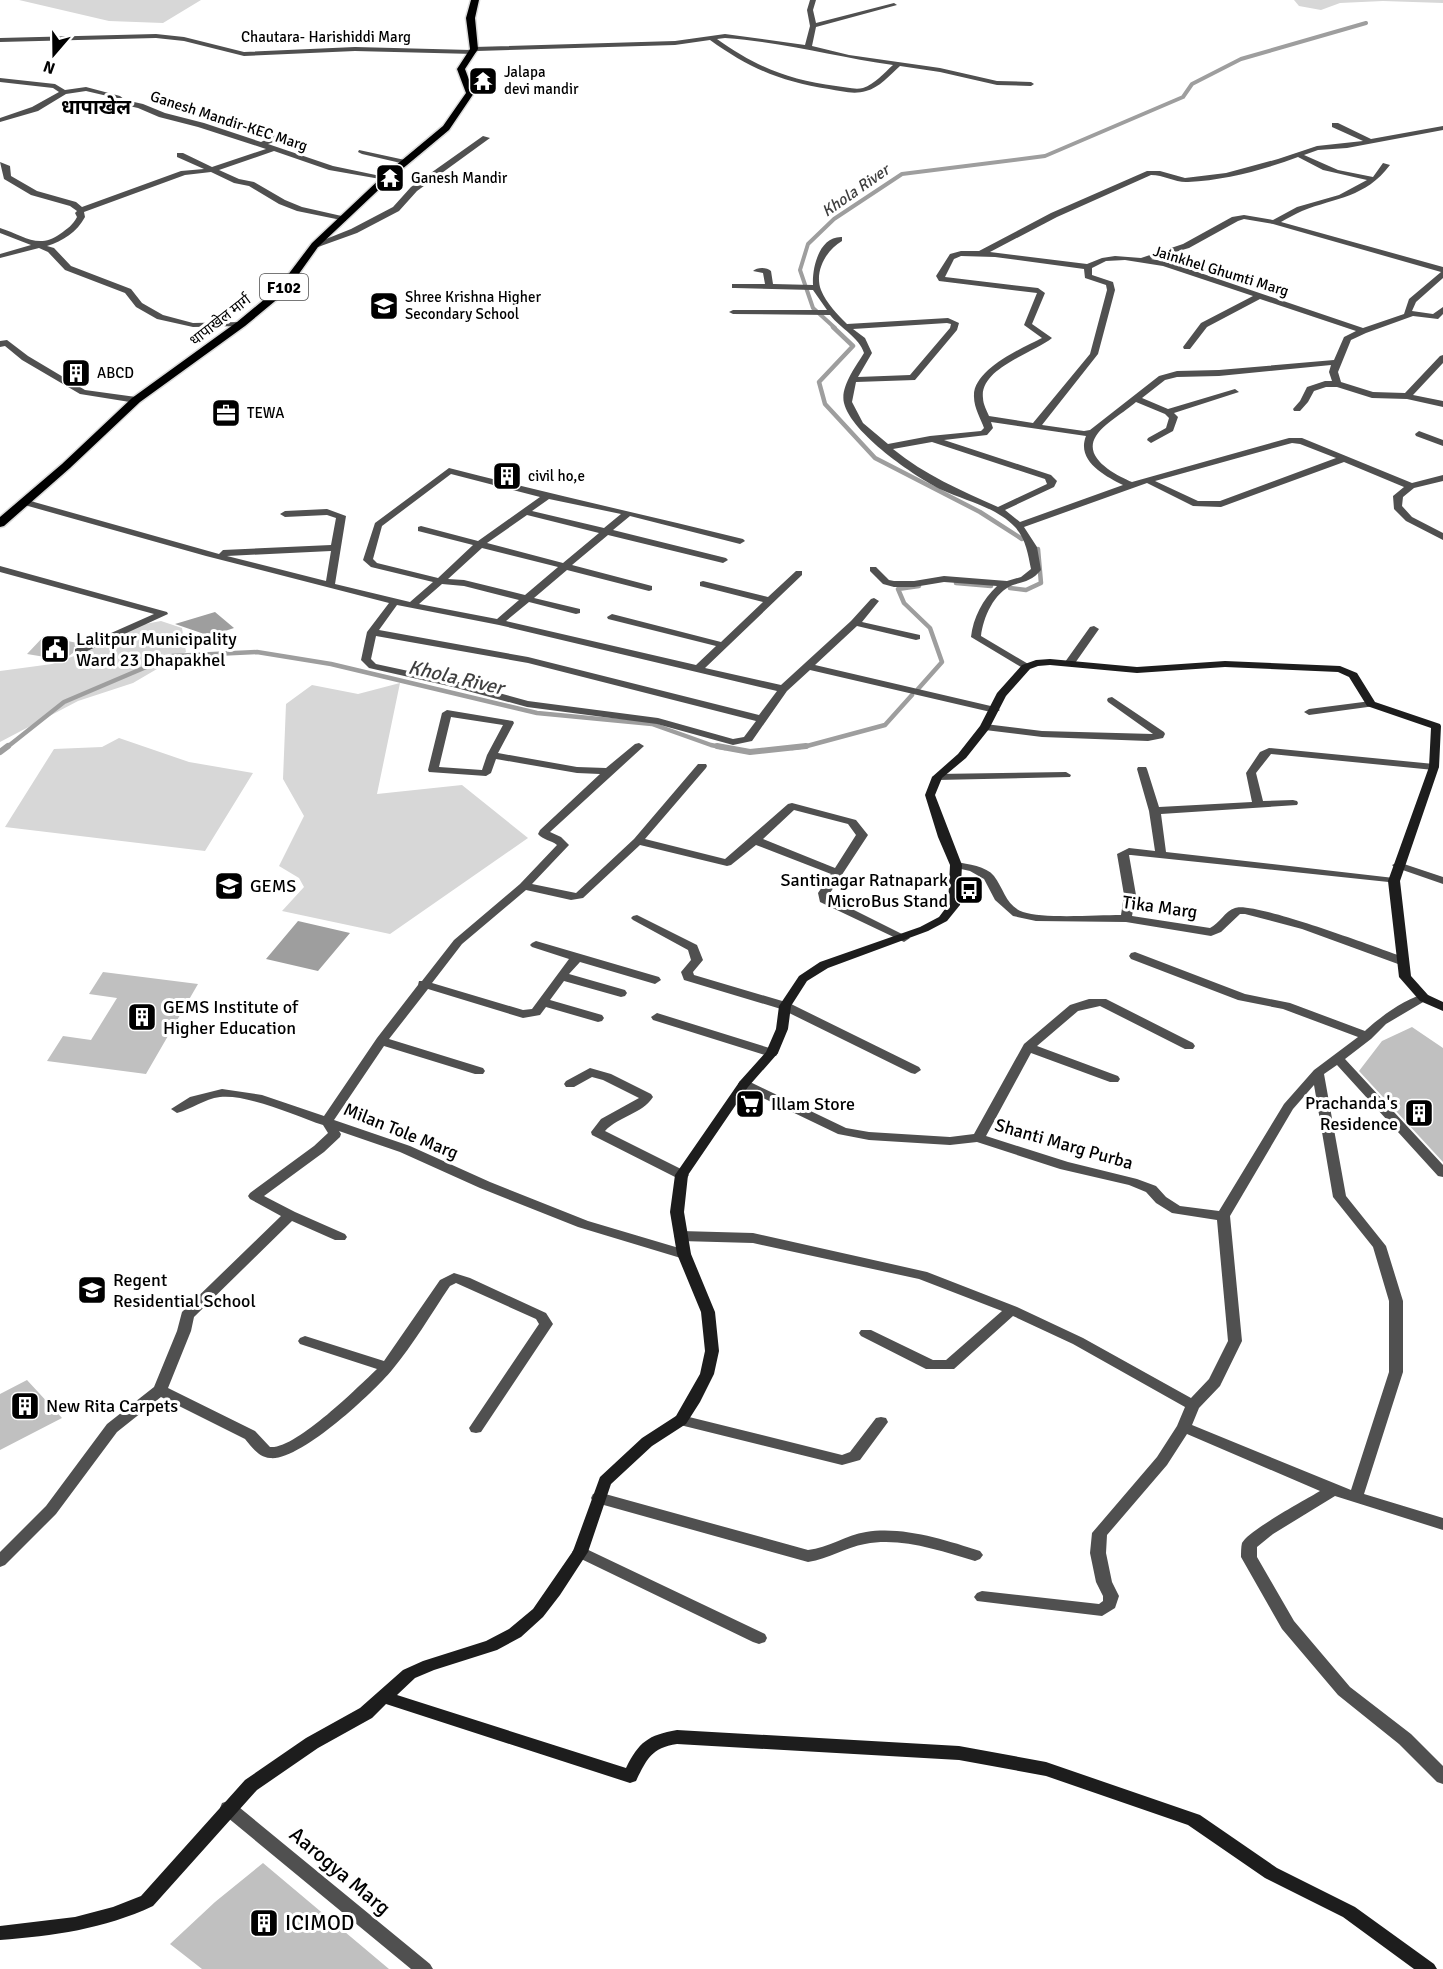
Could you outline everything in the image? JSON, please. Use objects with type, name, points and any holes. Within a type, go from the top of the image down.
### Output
[{"type":"main road","name":"धापाखेल मार्ग","points":[[0,523],[66,466],[136,400],[240,324],[282,290],[315,245],[341,223],[386,178],[446,128],[470,93],[461,69],[474,50],[470,17],[471,7],[475,0]]},
{"type":"main road","points":[[0,1934],[31,1931],[93,1919],[132,1909],[147,1901],[251,1785],[312,1743],[366,1713],[409,1674],[429,1665],[491,1646],[515,1633],[538,1612],[555,1591],[580,1552],[605,1481],[647,1442],[681,1420],[707,1374],[712,1351],[708,1312],[684,1254],[677,1212],[682,1175],[744,1084],[772,1053],[782,1029],[786,1006],[803,979],[824,964],[904,938],[943,919],[954,905],[956,865],[930,795],[937,777],[962,756],[995,710],[1001,695],[1026,667],[1036,663],[1137,670],[1225,664],[1340,669],[1353,675],[1371,704],[1440,724],[1434,767],[1394,881],[1405,977],[1424,998],[1443,1007]]},
{"type":"main road","points":[[383,1697],[630,1776],[646,1746],[658,1739],[677,1737],[959,1753],[1046,1769],[1194,1820],[1271,1873],[1349,1912],[1428,1969]]},
{"type":"street","points":[[808,47],[813,26],[810,10],[813,0]]},
{"type":"street","points":[[813,26],[894,5]]},
{"type":"street","name":"Chautara- Harishiddi Marg","points":[[0,39],[156,36],[184,39],[244,54],[355,49],[474,50],[675,43],[740,37],[808,47],[849,57],[940,70],[1005,84],[1031,84]]},
{"type":"street","points":[[711,38],[740,59],[773,76],[848,92],[870,87],[898,64]]},
{"type":"street","points":[[0,80],[55,86],[64,92]]},
{"type":"street","name":"Ganesh Mandir-KEC Marg","points":[[0,120],[35,109],[64,92],[86,89],[118,97],[123,102],[162,115],[332,168],[386,178]]},
{"type":"street","points":[[1335,125],[1370,141]]},
{"type":"street","points":[[982,253],[1054,215],[1150,173],[1160,173],[1185,180],[1226,175],[1321,147],[1336,147],[1443,128]]},
{"type":"street","points":[[260,145],[279,137]]},
{"type":"street","points":[[315,245],[354,231],[396,209],[414,189],[486,138]]},
{"type":"street","points":[[81,210],[184,173],[211,170],[273,149]]},
{"type":"street","points":[[362,152],[405,162]]},
{"type":"street","points":[[180,155],[211,170],[251,184],[282,202],[300,209],[343,219]]},
{"type":"street","points":[[1299,155],[1312,164],[1328,170],[1374,179]]},
{"type":"street","points":[[0,164],[7,168],[7,177],[19,185],[34,193],[73,204],[81,210]]},
{"type":"street","points":[[1274,222],[1300,209],[1342,197],[1374,179],[1386,165]]},
{"type":"street","points":[[0,256],[63,237],[81,220],[79,213],[81,210]]},
{"type":"street","points":[[1141,260],[1186,246],[1226,221],[1244,217],[1274,222],[1443,272]]},
{"type":"street","points":[[0,230],[51,250],[68,268],[128,291],[139,306],[160,317],[193,325],[240,324]]},
{"type":"street","points":[[839,239],[824,249],[818,265],[817,288],[834,314],[846,327],[863,339],[868,353],[852,380],[849,402],[860,424],[911,468],[944,487],[998,510],[1019,526],[1032,547],[1036,570],[1025,581],[1008,584],[944,579],[914,584],[894,584],[885,582],[873,569]]},
{"type":"street","name":"Jainkhel Ghumti Marg","points":[[984,418],[978,397],[982,381],[1010,357],[1048,338],[1028,325],[1041,293],[1038,290],[942,279],[940,276],[952,257],[959,254],[982,253],[1088,267],[1098,259],[1141,260],[1165,264],[1363,331]]},
{"type":"street","points":[[1035,427],[1094,354],[1112,290],[1110,284],[1088,276],[1088,267]]},
{"type":"street","points":[[757,271],[767,271],[769,286]]},
{"type":"street","points":[[1443,272],[1412,301],[1407,313],[1435,317],[1443,309]]},
{"type":"street","points":[[735,286],[817,288]]},
{"type":"street","points":[[1187,347],[1204,325],[1260,296]]},
{"type":"street","points":[[733,312],[834,314]]},
{"type":"street","points":[[1338,384],[1332,376],[1332,370],[1346,349],[1347,339],[1412,314]]},
{"type":"street","points":[[846,327],[948,320],[955,323],[954,328],[912,378],[852,380]]},
{"type":"street","points":[[0,344],[7,343],[25,358],[83,392],[136,400]]},
{"type":"street","points":[[1407,396],[1443,358]]},
{"type":"street","points":[[1132,486],[1112,477],[1091,454],[1088,445],[1093,432],[1162,378],[1177,374],[1219,373],[1339,362]]},
{"type":"street","points":[[1297,409],[1304,402],[1310,389],[1325,384],[1338,384],[1372,395],[1407,396],[1443,404]]},
{"type":"street","points":[[1168,412],[1235,392]]},
{"type":"street","points":[[1136,399],[1168,412],[1174,417],[1170,429],[1151,440]]},
{"type":"street","points":[[984,418],[1070,433],[1093,432]]},
{"type":"street","points":[[887,447],[984,433],[989,428],[984,418]]},
{"type":"street","points":[[1419,434],[1443,443]]},
{"type":"street","points":[[930,439],[1048,477],[1052,482],[1052,485],[998,510]]},
{"type":"street","points":[[1019,526],[1147,480],[1292,440],[1302,441],[1411,486]]},
{"type":"street","points":[[1147,480],[1196,504],[1221,504],[1345,458]]},
{"type":"street","points":[[576,611],[464,583],[440,580],[370,563],[368,560],[378,525],[448,471],[740,541]]},
{"type":"street","points":[[1443,478],[1411,486],[1398,496],[1397,507],[1409,519],[1443,537]]},
{"type":"street","points":[[1432,481],[1443,487]]},
{"type":"street","points":[[412,605],[480,544],[547,496]]},
{"type":"street","points":[[24,501],[209,554],[395,602],[499,622],[783,689]]},
{"type":"street","points":[[285,514],[327,512],[341,516],[330,584]]},
{"type":"street","points":[[526,512],[723,560]]},
{"type":"street","points":[[499,622],[628,513]]},
{"type":"street","points":[[421,529],[649,588]]},
{"type":"street","points":[[209,554],[336,548]]},
{"type":"street","points":[[0,569],[164,614],[79,651]]},
{"type":"street","points":[[699,668],[799,573]]},
{"type":"street","points":[[703,584],[771,601]]},
{"type":"street","points":[[1008,584],[999,589],[976,624],[976,637],[1026,667]]},
{"type":"street","points":[[395,602],[372,632],[366,660],[373,666],[455,684],[527,705],[658,721],[733,742],[748,739],[783,689],[855,623],[874,601]]},
{"type":"street","points":[[612,617],[722,645]]},
{"type":"street","points":[[855,623],[916,637]]},
{"type":"street","points":[[1069,664],[1094,630]]},
{"type":"street","points":[[372,632],[528,660],[762,719]]},
{"type":"street","points":[[807,666],[995,710]]},
{"type":"street","points":[[984,727],[1067,735],[1148,738],[1159,736],[1160,734],[1112,700]]},
{"type":"street","points":[[1309,712],[1371,704]]},
{"type":"street","points":[[447,713],[509,723],[492,755],[486,773],[433,770],[447,713]]},
{"type":"street","points":[[492,755],[577,770],[609,771],[639,746]]},
{"type":"street","points":[[1258,805],[1251,773],[1269,751],[1434,767]]},
{"type":"street","points":[[524,886],[571,897],[579,896],[638,840],[702,766]]},
{"type":"street","points":[[1142,769],[1155,811],[1161,854]]},
{"type":"street","name":"Milan Tole Marg","points":[[609,771],[544,832],[543,834],[562,843],[555,855],[524,886],[458,942],[423,984],[381,1041],[327,1121],[405,1149],[485,1185],[583,1224],[684,1254]]},
{"type":"street","points":[[937,777],[1066,775]]},
{"type":"street","points":[[1155,811],[1293,803]]},
{"type":"street","points":[[638,840],[727,862],[792,806],[852,822],[859,828],[862,835],[824,893],[824,900],[904,938]]},
{"type":"street","points":[[755,840],[838,873]]},
{"type":"street","points":[[1126,919],[1130,895],[1123,854],[1129,851],[1394,881]]},
{"type":"street","name":"Tika Marg","points":[[956,865],[974,868],[989,877],[999,897],[1017,914],[1036,918],[1126,919],[1211,932],[1217,930],[1237,911],[1245,911],[1306,927],[1402,961]]},
{"type":"street","points":[[1398,865],[1443,880]]},
{"type":"street","points":[[637,918],[693,948],[697,960],[687,972],[688,977],[786,1006],[915,1070]]},
{"type":"street","points":[[536,945],[655,980]]},
{"type":"street","points":[[423,984],[523,1014],[536,1012],[578,956]]},
{"type":"street","points":[[1135,956],[1242,997],[1286,1006],[1367,1035]]},
{"type":"street","points":[[561,976],[621,993]]},
{"type":"street","points":[[982,1597],[1102,1610],[1110,1604],[1111,1596],[1104,1582],[1098,1553],[1100,1533],[1162,1461],[1184,1427],[1193,1405],[1215,1382],[1235,1341],[1223,1216],[1288,1107],[1318,1073],[1382,1021],[1424,998]]},
{"type":"street","points":[[542,1002],[598,1018]]},
{"type":"street","points":[[978,1138],[1028,1047],[1074,1008],[1102,1002],[1189,1046]]},
{"type":"street","points":[[657,1017],[772,1053]]},
{"type":"street","points":[[381,1041],[479,1071]]},
{"type":"street","points":[[1028,1047],[1114,1079]]},
{"type":"street","points":[[1338,1059],[1443,1173]]},
{"type":"street","points":[[570,1084],[590,1072],[607,1077],[647,1097],[643,1102],[606,1122],[597,1132],[682,1175]]},
{"type":"street","points":[[1318,1073],[1340,1197],[1379,1246],[1396,1301],[1396,1372],[1356,1497]]},
{"type":"street","name":"Shanti Marg Purba","points":[[744,1084],[843,1131],[950,1141],[978,1138],[1065,1166],[1132,1182],[1151,1189],[1161,1200],[1177,1210],[1223,1216]]},
{"type":"street","points":[[177,1109],[194,1100],[222,1093],[258,1098],[327,1121],[335,1134],[319,1149],[255,1196],[290,1215],[340,1237]]},
{"type":"street","points":[[0,1561],[51,1510],[112,1428],[160,1390],[184,1331],[187,1315],[290,1215]]},
{"type":"street","points":[[681,1236],[753,1238],[922,1275],[1012,1310],[1078,1341],[1193,1405]]},
{"type":"street","points":[[160,1390],[250,1435],[259,1447],[271,1453],[285,1450],[342,1411],[387,1367],[445,1283],[454,1278],[542,1316],[546,1324],[476,1428]]},
{"type":"street","points":[[866,1333],[931,1365],[949,1365],[1012,1310]]},
{"type":"street","points":[[305,1341],[387,1367]]},
{"type":"street","points":[[681,1420],[842,1460],[855,1456],[881,1422]]},
{"type":"street","points":[[1184,1427],[1333,1490],[1443,1524]]},
{"type":"street","points":[[1333,1490],[1249,1545],[1249,1557],[1288,1625],[1344,1691],[1405,1739],[1443,1777]]},
{"type":"street","points":[[598,1498],[808,1556],[822,1555],[865,1538],[911,1538],[975,1555]]},
{"type":"street","points":[[580,1552],[759,1638]]},
{"type":"street","name":"Aarogya Marg","points":[[228,1808],[424,1969]]},
{"type":"shaded area","points":[[19,0],[201,0],[163,23],[109,21]]},
{"type":"shaded area","points":[[1294,0],[1443,0],[1443,3],[1383,1],[1340,3],[1321,10],[1299,6]]},
{"type":"shaded area","points":[[215,612],[234,628],[210,636],[175,624]]},
{"type":"shaded area","points":[[161,621],[182,628],[186,652],[133,683],[78,701],[0,742],[0,671],[52,664],[112,640],[129,627]]},
{"type":"shaded area","points":[[400,683],[377,794],[462,785],[528,838],[390,934],[282,911],[304,887],[299,878],[279,866],[304,816],[283,779],[286,704],[312,685],[358,694]]},
{"type":"shaded area","points":[[119,738],[189,762],[253,773],[205,851],[5,827],[54,749],[102,747]]},
{"type":"shaded area","points":[[298,921],[350,933],[318,971],[266,959]]},
{"type":"building","name":"Lalitpur Municipality Ward 23 Dhapakhel","points":[[44,636],[82,644],[74,647],[73,653],[63,660],[27,654]]},
{"type":"building","name":"GEMS Institute of Higher Education","points":[[103,972],[198,984],[146,1074],[47,1061],[63,1036],[91,1040],[117,998],[89,994]]},
{"type":"building","name":"Prachanda's Residence","points":[[1412,1027],[1443,1048],[1443,1162],[1359,1071],[1382,1041]]},
{"type":"building","name":"New Rita Carpets","points":[[27,1380],[62,1418],[0,1450],[0,1394]]},
{"type":"building","name":"ICIMOD","points":[[263,1863],[389,1969],[202,1969],[170,1944],[215,1902]]},
{"type":"waterway","name":"Khola River","points":[[835,328],[813,308],[800,270],[808,244],[834,219],[902,174],[1045,156],[1183,97],[1192,84],[1241,59],[1366,23]]},
{"type":"waterway","name":"Khola River","points":[[833,327],[853,346],[819,382],[825,404],[875,458],[980,512],[1022,539]]},
{"type":"waterway","name":"Khola River","points":[[1010,588],[1026,590],[1041,583],[1038,549]]},
{"type":"waterway","name":"Khola River","points":[[956,583],[991,586]]},
{"type":"waterway","name":"Khola River","points":[[918,689],[942,662],[930,628],[904,603],[898,589],[919,586]]},
{"type":"waterway","name":"Khola River","points":[[6,748],[64,702],[172,656],[257,652],[331,664],[537,713],[652,724],[725,748]]},
{"type":"waterway","name":"Khola River","points":[[792,748],[885,725],[912,695]]},
{"type":"waterway","name":"Khola River","points":[[0,752],[8,746]]},
{"type":"waterway","name":"Khola River","points":[[717,746],[750,752],[806,746]]},
{"type":"place","name":"Jalapa devi mandir","points":[[483,81]]},
{"type":"place","name":"Ganesh Mandir","points":[[390,178]]},
{"type":"place","name":"Shree Krishna Higher Secondary School","points":[[384,306]]},
{"type":"place","name":"ABCD","points":[[76,373]]},
{"type":"place","name":"TEWA","points":[[226,413]]},
{"type":"place","name":"civil ho,e","points":[[507,476]]},
{"type":"place","name":"Lalitpur Municipality Ward 23 Dhapakhel","points":[[55,649]]},
{"type":"place","name":"GEMS","points":[[229,886]]},
{"type":"place","name":"Santinagar Ratnapark MicroBus Stand","points":[[969,890]]},
{"type":"place","name":"GEMS Institute of Higher Education","points":[[142,1017]]},
{"type":"place","name":"Illam Store","points":[[750,1104]]},
{"type":"place","name":"Prachanda's Residence","points":[[1419,1113]]},
{"type":"place","name":"Regent Residential School","points":[[92,1290]]},
{"type":"place","name":"New Rita Carpets","points":[[25,1406]]},
{"type":"place","name":"ICIMOD","points":[[264,1923]]},
{"type":"district","name":"धापाखेल","points":[[96,107]]}]
